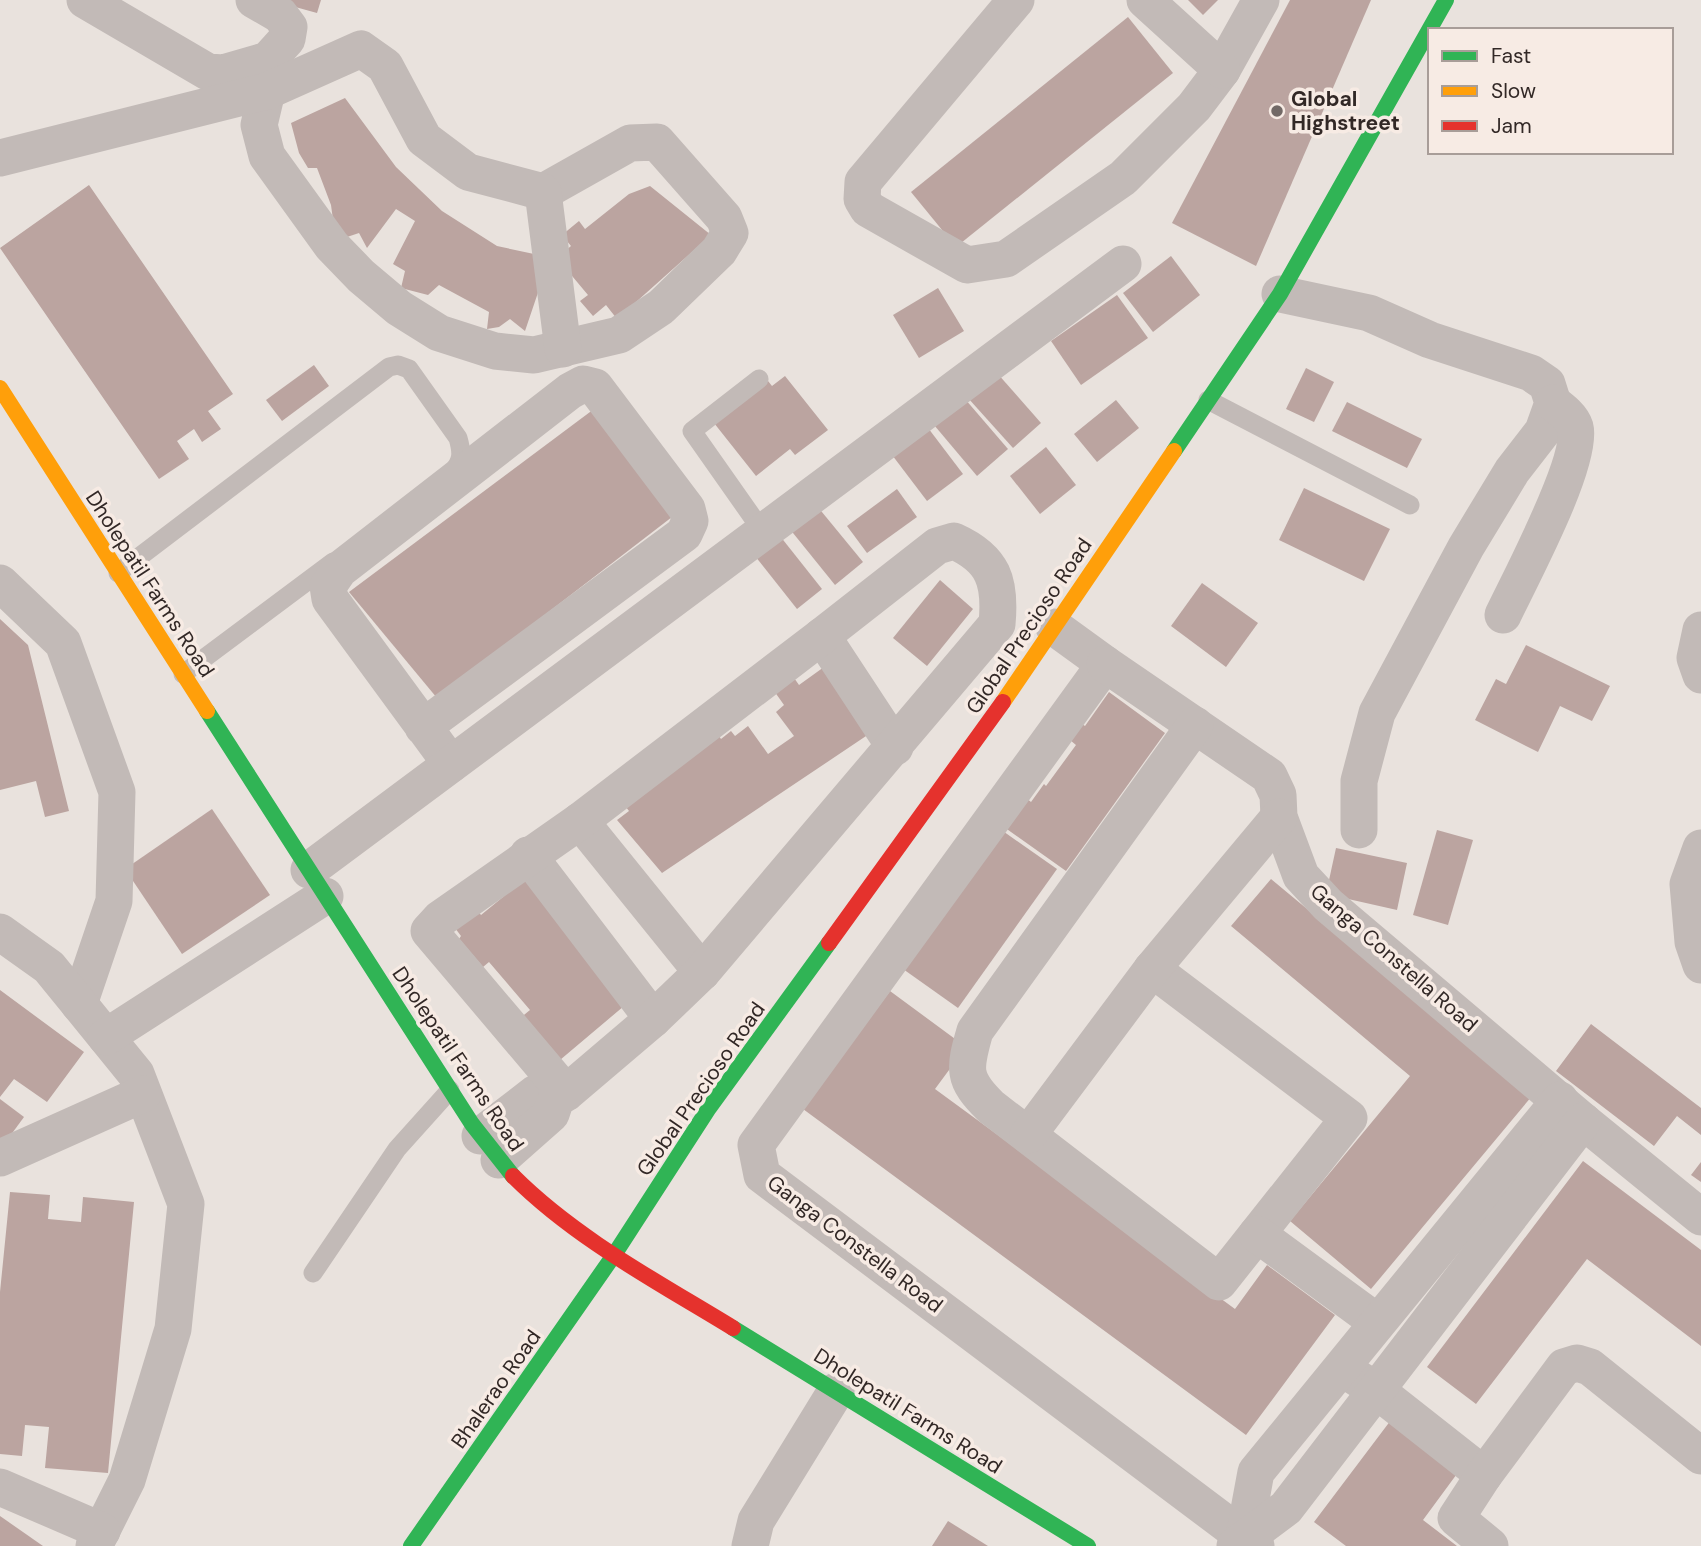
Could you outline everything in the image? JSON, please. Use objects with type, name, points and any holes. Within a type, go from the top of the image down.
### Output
[{"type":"street","points":[[85,0],[189,63],[208,72],[223,73],[268,60],[287,39],[289,27],[280,15],[254,0]]},
{"type":"street","points":[[1016,0],[863,182],[862,198],[868,209],[967,265],[1006,259],[1123,178],[1194,107],[1222,71],[1261,0]]},
{"type":"street","points":[[1145,0],[1222,71]]},
{"type":"street","name":"Global Precioso Road","points":[[1430,28],[1446,0]]},
{"type":"street","name":"Global Precioso Road","points":[[614,1255],[709,1108],[990,722],[1280,294],[1428,32]]},
{"type":"street","points":[[0,158],[267,91],[361,49],[385,66],[424,139],[468,172],[543,192],[630,144],[657,142],[724,218],[730,233],[719,251],[661,307],[619,335],[534,355],[495,351],[439,333],[399,308],[361,276],[332,246],[267,156],[259,125],[267,91]]},
{"type":"street","points":[[543,192],[563,349]]},
{"type":"street","points":[[106,1037],[317,883],[451,765],[1123,264]]},
{"type":"street","points":[[1280,294],[1369,313],[1430,340],[1531,373],[1548,384],[1553,402],[1574,423],[1576,436],[1564,484],[1503,615]]},
{"type":"street","points":[[423,727],[684,534],[690,521],[687,509],[595,387],[583,384],[570,391],[339,570],[328,586],[330,599],[423,727],[451,765]]},
{"type":"street","name":"Dholepatil Farms Road","points":[[0,388],[450,1090],[513,1177],[547,1207],[614,1255],[1088,1546]]},
{"type":"street","points":[[1359,830],[1359,781],[1377,713],[1465,547],[1512,471],[1543,431],[1553,402]]},
{"type":"street","points":[[490,1148],[536,1093],[561,1096],[653,1019],[702,972],[997,624],[999,602],[994,573],[972,549],[954,541],[937,546],[580,821],[440,919],[429,931],[561,1096]]},
{"type":"street","points":[[0,583],[63,643],[117,792],[114,901],[79,1004]]},
{"type":"street","name":"Ganga Constella Road","points":[[1054,627],[1269,776],[1278,794],[1279,817],[1301,876],[1328,905],[1701,1217]]},
{"type":"street","points":[[1701,630],[1695,658],[1701,675]]},
{"type":"street","points":[[822,636],[895,747]]},
{"type":"street","name":"Ganga Constella Road","points":[[1105,664],[756,1145],[762,1175],[1245,1543]]},
{"type":"street","points":[[1152,969],[1349,1118],[1219,1282],[991,1107],[974,1090],[968,1075],[968,1055],[975,1031],[1195,725]]},
{"type":"street","points":[[1028,1135],[1152,969],[1279,817]]},
{"type":"street","points":[[580,821],[702,972]]},
{"type":"street","points":[[1701,848],[1688,884],[1693,942],[1701,965]]},
{"type":"street","points":[[528,855],[653,1019]]},
{"type":"street","points":[[0,932],[49,967],[136,1074],[186,1204],[173,1329],[127,1480],[98,1538],[0,1487]]},
{"type":"street","points":[[0,1158],[143,1094]]},
{"type":"street","points":[[1245,1543],[1256,1472],[1377,1322],[1571,1110]]},
{"type":"street","points":[[1245,1543],[1286,1508],[1376,1390],[1571,1110]]},
{"type":"street","points":[[1257,1234],[1377,1322]]},
{"type":"street","name":"Bhalerao Road","points":[[411,1546],[614,1255]]},
{"type":"street","points":[[1490,1546],[1456,1518],[1484,1475],[1564,1367],[1577,1363],[1590,1367],[1701,1456]]},
{"type":"street","points":[[1341,1368],[1376,1390],[1484,1475]]},
{"type":"street","points":[[750,1546],[756,1521],[835,1391]]},
{"type":"lane","points":[[118,573],[389,367],[398,365],[409,369],[458,438],[462,452],[460,465],[183,674]]},
{"type":"lane","points":[[759,379],[692,431],[763,532]]},
{"type":"lane","points":[[1208,400],[1410,505]]},
{"type":"lane","points":[[313,1273],[397,1149],[450,1090]]},
{"type":"building","points":[[270,0],[321,0],[317,13]]},
{"type":"building","points":[[1188,0],[1218,0],[1203,15]]},
{"type":"building","name":"Global Highstreet","points":[[1290,0],[1371,0],[1256,266],[1172,223]]},
{"type":"building","points":[[1128,17],[1173,73],[956,247],[911,192]]},
{"type":"building","points":[[345,98],[396,167],[442,211],[497,246],[534,254],[548,263],[525,331],[510,319],[499,327],[487,329],[489,312],[439,285],[428,295],[401,288],[405,271],[393,264],[415,221],[396,209],[367,248],[359,233],[344,238],[334,227],[331,205],[317,168],[308,168],[299,153],[291,123]]},
{"type":"building","points":[[89,185],[233,394],[208,411],[221,429],[202,442],[194,429],[177,441],[189,459],[159,479],[0,248]]},
{"type":"building","points":[[650,186],[711,235],[617,319],[606,305],[593,316],[580,301],[588,295],[557,258],[571,246],[562,235],[579,221],[585,229],[629,194]]},
{"type":"building","points":[[1171,256],[1200,295],[1153,332],[1123,293]]},
{"type":"building","points":[[938,288],[964,331],[919,358],[893,315]]},
{"type":"building","points":[[1117,295],[1148,338],[1081,385],[1051,341]]},
{"type":"building","points":[[314,365],[329,386],[282,421],[266,400]]},
{"type":"building","points":[[1306,368],[1334,382],[1314,422],[1286,409]]},
{"type":"building","points":[[997,373],[1041,423],[1013,448],[968,398]]},
{"type":"building","points":[[785,376],[828,430],[795,455],[790,449],[756,476],[714,423],[768,381],[772,386]]},
{"type":"building","points":[[959,392],[1008,449],[977,476],[929,419]]},
{"type":"building","points":[[1116,400],[1139,428],[1097,462],[1074,434]]},
{"type":"building","points":[[1347,402],[1422,439],[1407,468],[1332,431]]},
{"type":"building","points":[[594,409],[672,517],[437,698],[349,592]]},
{"type":"building","points":[[922,420],[963,474],[927,501],[886,447]]},
{"type":"building","points":[[1046,447],[1076,485],[1040,514],[1010,476]]},
{"type":"building","points":[[1304,488],[1390,529],[1364,581],[1279,540]]},
{"type":"building","points":[[897,489],[917,517],[867,553],[847,526]]},
{"type":"building","points":[[817,506],[863,562],[835,585],[789,528]]},
{"type":"building","points":[[780,536],[822,589],[797,609],[755,556]]},
{"type":"building","points":[[940,580],[973,609],[927,666],[893,638]]},
{"type":"building","points":[[1202,583],[1258,623],[1226,667],[1171,626]]},
{"type":"building","points":[[0,619],[28,645],[69,811],[45,817],[36,781],[0,790]]},
{"type":"building","points":[[1526,645],[1610,686],[1592,721],[1560,706],[1538,752],[1475,720],[1496,679],[1506,684]]},
{"type":"building","points":[[824,667],[875,730],[662,873],[617,820],[629,811],[620,799],[715,730],[721,739],[731,731],[735,736],[748,726],[768,754],[794,736],[776,712],[784,705],[772,688],[792,675],[799,685]]},
{"type":"building","points":[[1109,692],[1165,733],[1066,871],[1004,827],[1026,798],[1031,802],[1044,784],[1046,786],[1076,745],[1070,740],[1082,724],[1085,726]]},
{"type":"building","points":[[212,809],[270,895],[182,954],[125,869]]},
{"type":"building","points":[[1000,829],[1057,869],[958,1008],[896,964]]},
{"type":"building","points":[[1437,830],[1473,840],[1448,925],[1413,915]]},
{"type":"building","points":[[1336,848],[1407,863],[1397,910],[1326,894]]},
{"type":"building","points":[[521,872],[624,1006],[560,1060],[519,1019],[530,1010],[489,962],[483,967],[459,939],[461,936],[455,928],[477,910],[481,915],[503,897]]},
{"type":"building","points":[[1271,879],[1532,1096],[1371,1289],[1290,1221],[1410,1076],[1231,926]]},
{"type":"building","points":[[0,990],[84,1052],[47,1102],[14,1079],[0,1097]]},
{"type":"building","points":[[890,991],[966,1047],[935,1089],[1235,1309],[1267,1265],[1335,1315],[1246,1435],[803,1109]]},
{"type":"building","points":[[1591,1024],[1701,1108],[1701,1135],[1677,1116],[1654,1146],[1556,1071]]},
{"type":"building","points":[[0,1099],[24,1117],[2,1147],[0,1145]]},
{"type":"building","points":[[1583,1161],[1701,1250],[1701,1346],[1587,1259],[1476,1404],[1427,1367]]},
{"type":"building","points":[[1701,1162],[1701,1182],[1691,1175]]},
{"type":"building","points":[[10,1192],[50,1195],[48,1219],[81,1222],[83,1197],[134,1202],[108,1473],[45,1468],[49,1427],[25,1425],[22,1456],[0,1454],[0,1292]]},
{"type":"building","points":[[1394,1416],[1462,1467],[1423,1520],[1457,1546],[1346,1546],[1314,1522]]},
{"type":"building","points":[[0,1516],[43,1546],[0,1546]]},
{"type":"building","points":[[948,1521],[988,1546],[932,1546]]},
{"type":"traffic: fast","points":[[1430,28],[1446,0]]},
{"type":"traffic: fast","points":[[1174,451],[1280,294],[1428,32]]},
{"type":"traffic: fast","points":[[207,711],[472,1124],[513,1176]]},
{"type":"traffic: fast","points":[[411,1546],[614,1255],[709,1108],[829,943]]},
{"type":"traffic: fast","points":[[733,1328],[1088,1546]]},
{"type":"traffic: slow","points":[[0,388],[207,711]]},
{"type":"traffic: slow","points":[[1003,702],[1174,451]]},
{"type":"traffic: jam","points":[[829,943],[1003,702]]},
{"type":"traffic: jam","points":[[513,1176],[537,1199],[591,1240],[733,1328]]},
{"type":"place","name":"Global Highstreet","points":[[1277,111]]}]
